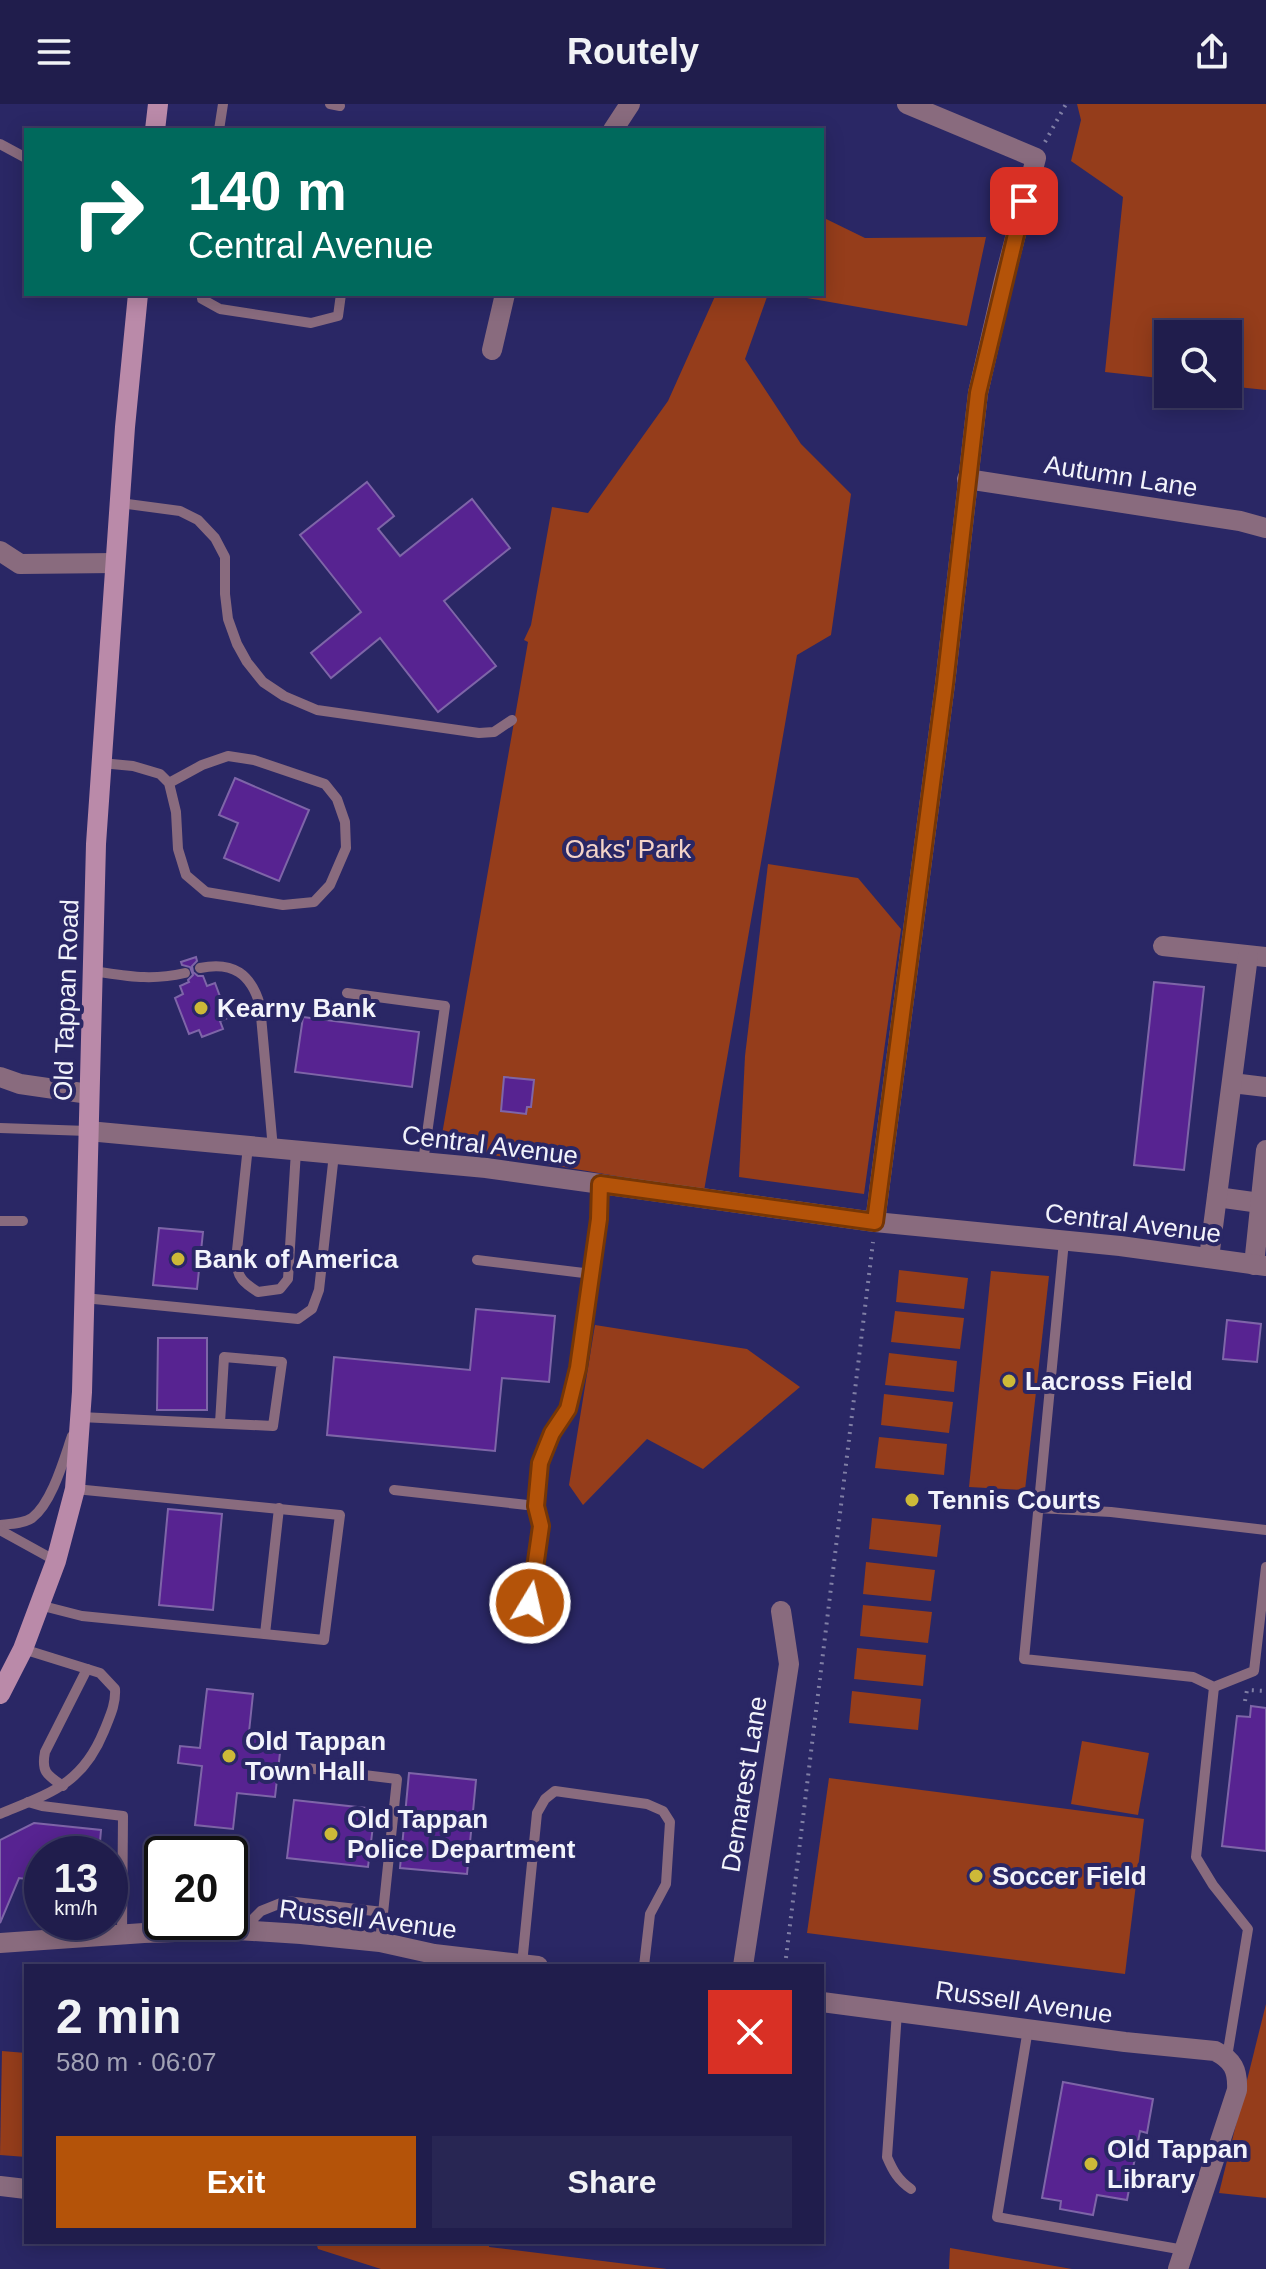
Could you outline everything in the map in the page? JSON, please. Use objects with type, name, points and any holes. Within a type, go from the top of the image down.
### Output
[{"type":"main road","points":[[155,128],[158,104]]},
{"type":"main road","name":"Old Tappan Road","points":[[0,1694],[23,1649],[56,1561],[75,1489],[84,1298],[96,844],[115,563],[138,296]]},
{"type":"street","points":[[614,128],[630,104]]},
{"type":"street","points":[[875,1222],[945,684],[978,393],[1036,158],[907,104]]},
{"type":"street","points":[[492,350],[505,296]]},
{"type":"street","name":"Autumn Lane","points":[[967,479],[1240,521],[1266,528]]},
{"type":"street","points":[[0,551],[20,564],[115,563]]},
{"type":"street","points":[[1163,946],[1257,957],[1232,1083],[1209,1258]]},
{"type":"street","points":[[0,1077],[20,1084],[89,1094]]},
{"type":"street","points":[[1232,1083],[1266,1087]]},
{"type":"street","name":"Central Avenue","points":[[88,1131],[486,1168],[875,1222],[1260,1265]]},
{"type":"street","points":[[1260,1265],[1260,1203],[1266,1150]]},
{"type":"street","points":[[1217,1197],[1260,1203]]},
{"type":"street","name":"Demarest Lane","points":[[743,1964],[789,1664],[781,1611]]},
{"type":"street","name":"Russell Avenue","points":[[128,1935],[251,1931],[380,1942],[434,1954],[521,1964]]},
{"type":"street","name":"Russell Avenue","points":[[0,1943],[46,1940]]},
{"type":"street","name":"Russell Avenue","points":[[824,2002],[1215,2051],[1227,2057]]},
{"type":"street","points":[[1181,2260],[1237,2090],[1238,2077],[1227,2057]]},
{"type":"street","points":[[0,2186],[24,2189]]},
{"type":"lane","points":[[219,128],[223,104]]},
{"type":"lane","points":[[0,144],[24,157]]},
{"type":"lane","points":[[202,297],[220,309],[311,323],[338,316],[341,296]]},
{"type":"lane","points":[[120,503],[180,511],[198,520],[215,538],[225,557],[228,619],[237,644],[263,682],[284,696],[317,710],[479,733],[494,732],[512,720]]},
{"type":"lane","points":[[101,763],[133,766],[160,774],[169,783],[176,812],[178,849],[186,875],[206,892],[283,905],[314,902],[330,885],[346,848],[345,822],[337,799],[325,784],[254,760],[228,756],[202,765],[169,783]]},
{"type":"lane","points":[[200,968],[232,968],[249,980],[257,994],[273,1149]]},
{"type":"lane","points":[[93,971],[141,978],[185,973]]},
{"type":"lane","points":[[347,993],[445,1006],[423,1162]]},
{"type":"lane","points":[[0,1128],[88,1131]]},
{"type":"lane","points":[[248,1146],[236,1260],[237,1272],[246,1284],[258,1292],[280,1289],[288,1279],[296,1151]]},
{"type":"lane","points":[[84,1298],[298,1319],[312,1309],[319,1290],[334,1154]]},
{"type":"lane","points":[[526,1629],[541,1526],[536,1506],[540,1463],[552,1433],[568,1409],[578,1368],[599,1219],[600,1184]]},
{"type":"lane","points":[[0,1221],[23,1221]]},
{"type":"lane","points":[[1064,1241],[1024,1659],[1193,1677],[1214,1687],[1254,1671],[1266,1567]]},
{"type":"lane","points":[[477,1260],[592,1274]]},
{"type":"lane","points":[[0,1528],[30,1520],[42,1508],[80,1416],[273,1426],[282,1362],[224,1357],[220,1423]]},
{"type":"lane","points":[[39,1605],[82,1616],[324,1640],[340,1515],[75,1489]]},
{"type":"lane","points":[[394,1490],[536,1506]]},
{"type":"lane","points":[[265,1634],[279,1508]]},
{"type":"lane","points":[[1038,1508],[1111,1512],[1266,1530]]},
{"type":"lane","points":[[0,1528],[56,1561]]},
{"type":"lane","points":[[0,1814],[63,1786],[84,1768],[116,1701],[115,1689],[100,1673],[23,1649]]},
{"type":"lane","points":[[63,1786],[46,1774],[43,1763],[45,1752],[87,1669]]},
{"type":"lane","points":[[1214,1687],[1196,1857],[1213,1885],[1248,1929],[1227,2057]]},
{"type":"lane","points":[[306,1768],[397,1779],[380,1942]]},
{"type":"lane","points":[[530,1964],[537,1813],[545,1799],[555,1791],[647,1804],[663,1811],[670,1822],[666,1884],[650,1914],[644,1964]]},
{"type":"lane","points":[[28,1802],[123,1816],[123,1836]]},
{"type":"lane","points":[[251,1931],[254,1918],[261,1911],[286,1901],[383,1912]]},
{"type":"lane","points":[[897,2012],[887,2157],[900,2182],[911,2189]]},
{"type":"lane","points":[[1028,2029],[997,2217],[1181,2260]]},
{"type":"path","points":[[1036,158],[1066,104]]},
{"type":"path","points":[[785,1964],[875,1222]]},
{"type":"path","points":[[1245,1701],[1247,1690],[1266,1691]]},
{"type":"green space","points":[[1077,104],[1266,104],[1266,390],[1242,387],[1242,320],[1154,320],[1154,377],[1105,372],[1123,197],[1071,161],[1081,120]]},
{"type":"green space","points":[[824,218],[865,238],[986,237],[967,326],[795,296],[824,296]]},
{"type":"green space","name":"Oaks' Park","points":[[715,296],[767,296],[745,359],[801,444],[851,494],[831,635],[797,655],[704,1191],[440,1146],[528,642],[524,640],[531,625],[552,507],[588,513],[668,401]]},
{"type":"green space","points":[[768,864],[858,878],[901,929],[864,1194],[739,1177],[745,1056]]},
{"type":"green space","points":[[899,1270],[968,1278],[964,1309],[896,1302]]},
{"type":"green space","name":"Lacross Field","points":[[991,1271],[1049,1276],[1025,1490],[969,1487]]},
{"type":"green space","points":[[895,1311],[964,1318],[960,1349],[891,1342]]},
{"type":"green space","points":[[595,1325],[747,1349],[800,1387],[703,1469],[647,1439],[583,1505],[569,1485]]},
{"type":"green space","points":[[889,1353],[957,1361],[954,1392],[885,1385]]},
{"type":"green space","points":[[884,1394],[953,1402],[949,1433],[881,1425]]},
{"type":"green space","points":[[879,1437],[947,1444],[944,1475],[875,1468]]},
{"type":"green space","points":[[872,1518],[941,1525],[937,1557],[869,1549]]},
{"type":"green space","points":[[866,1562],[935,1570],[931,1601],[863,1594]]},
{"type":"green space","points":[[863,1605],[932,1612],[928,1643],[860,1636]]},
{"type":"green space","points":[[857,1648],[926,1655],[923,1686],[854,1679]]},
{"type":"green space","points":[[852,1691],[921,1699],[918,1730],[849,1723]]},
{"type":"green space","points":[[1082,1741],[1149,1753],[1138,1815],[1071,1804]]},
{"type":"green space","name":"Soccer Field","points":[[829,1778],[1144,1819],[1125,1974],[807,1933]]},
{"type":"green space","points":[[1266,2004],[1266,2198],[1219,2193],[1260,2028]]},
{"type":"green space","points":[[2,2051],[24,2053],[24,2157],[0,2155]]},
{"type":"green space","points":[[317,2244],[489,2244],[489,2247],[667,2269],[381,2269],[318,2249]]},
{"type":"green space","points":[[950,2248],[1072,2269],[949,2269]]},
{"type":"building","points":[[367,482],[394,516],[378,529],[400,556],[472,499],[510,548],[444,601],[496,666],[438,712],[380,638],[331,678],[311,653],[361,612],[300,535]]},
{"type":"building","points":[[235,778],[309,810],[279,881],[224,858],[238,823],[219,815]]},
{"type":"building","name":"Kearny Bank","points":[[196,957],[193,972],[203,976],[207,986],[215,983],[228,1018],[220,1021],[223,1029],[202,1037],[199,1030],[189,1034],[175,998],[183,994],[180,986],[189,982],[193,975],[190,967],[181,962]]},
{"type":"building","points":[[1154,982],[1204,987],[1184,1170],[1134,1165]]},
{"type":"building","points":[[303,1017],[419,1032],[412,1087],[295,1072]]},
{"type":"building","points":[[504,1077],[534,1080],[531,1107],[527,1107],[526,1114],[501,1111]]},
{"type":"building","name":"Bank of America","points":[[159,1228],[203,1232],[197,1289],[153,1285]]},
{"type":"building","points":[[476,1309],[555,1316],[549,1382],[502,1378],[495,1451],[327,1435],[334,1357],[470,1370]]},
{"type":"building","points":[[1227,1320],[1261,1324],[1257,1362],[1223,1359]]},
{"type":"building","points":[[158,1338],[207,1338],[207,1410],[157,1410]]},
{"type":"building","points":[[168,1509],[222,1514],[213,1610],[159,1605]]},
{"type":"building","name":"Old Tappan Town Hall","points":[[207,1689],[253,1694],[249,1732],[282,1735],[275,1797],[237,1793],[233,1829],[195,1825],[202,1766],[178,1763],[180,1746],[200,1748]]},
{"type":"building","points":[[1251,1706],[1266,1708],[1266,1851],[1222,1846],[1237,1716],[1250,1717]]},
{"type":"building","points":[[409,1773],[476,1780],[467,1874],[400,1868]]},
{"type":"building","name":"Old Tappan Police Department","points":[[294,1800],[375,1809],[368,1867],[287,1858]]},
{"type":"building","points":[[34,1823],[101,1830],[100,1836],[24,1836],[24,1879],[19,1878],[0,1923],[0,1840]]},
{"type":"building","name":"Old Tappan Library","points":[[1063,2082],[1153,2099],[1147,2133],[1140,2131],[1127,2200],[1097,2195],[1093,2215],[1060,2209],[1061,2201],[1042,2198]]},
{"type":"place","name":"Kearny Bank","points":[[201,1008]]},
{"type":"place","name":"Bank of America","points":[[178,1259]]},
{"type":"place","name":"Lacross Field","points":[[1009,1381]]},
{"type":"place","name":"Tennis Courts","points":[[912,1500]]},
{"type":"place","name":"Old Tappan Town Hall","points":[[229,1756]]},
{"type":"place","name":"Old Tappan Police Department","points":[[331,1834]]},
{"type":"place","name":"Soccer Field","points":[[976,1876]]},
{"type":"place","name":"Old Tappan Library","points":[[1091,2164]]},
{"type":"route","points":[[530,1603],[541,1526],[536,1506],[540,1463],[552,1433],[568,1409],[578,1368],[599,1219],[600,1184],[875,1222],[945,684],[978,393],[1024,201]]}]
